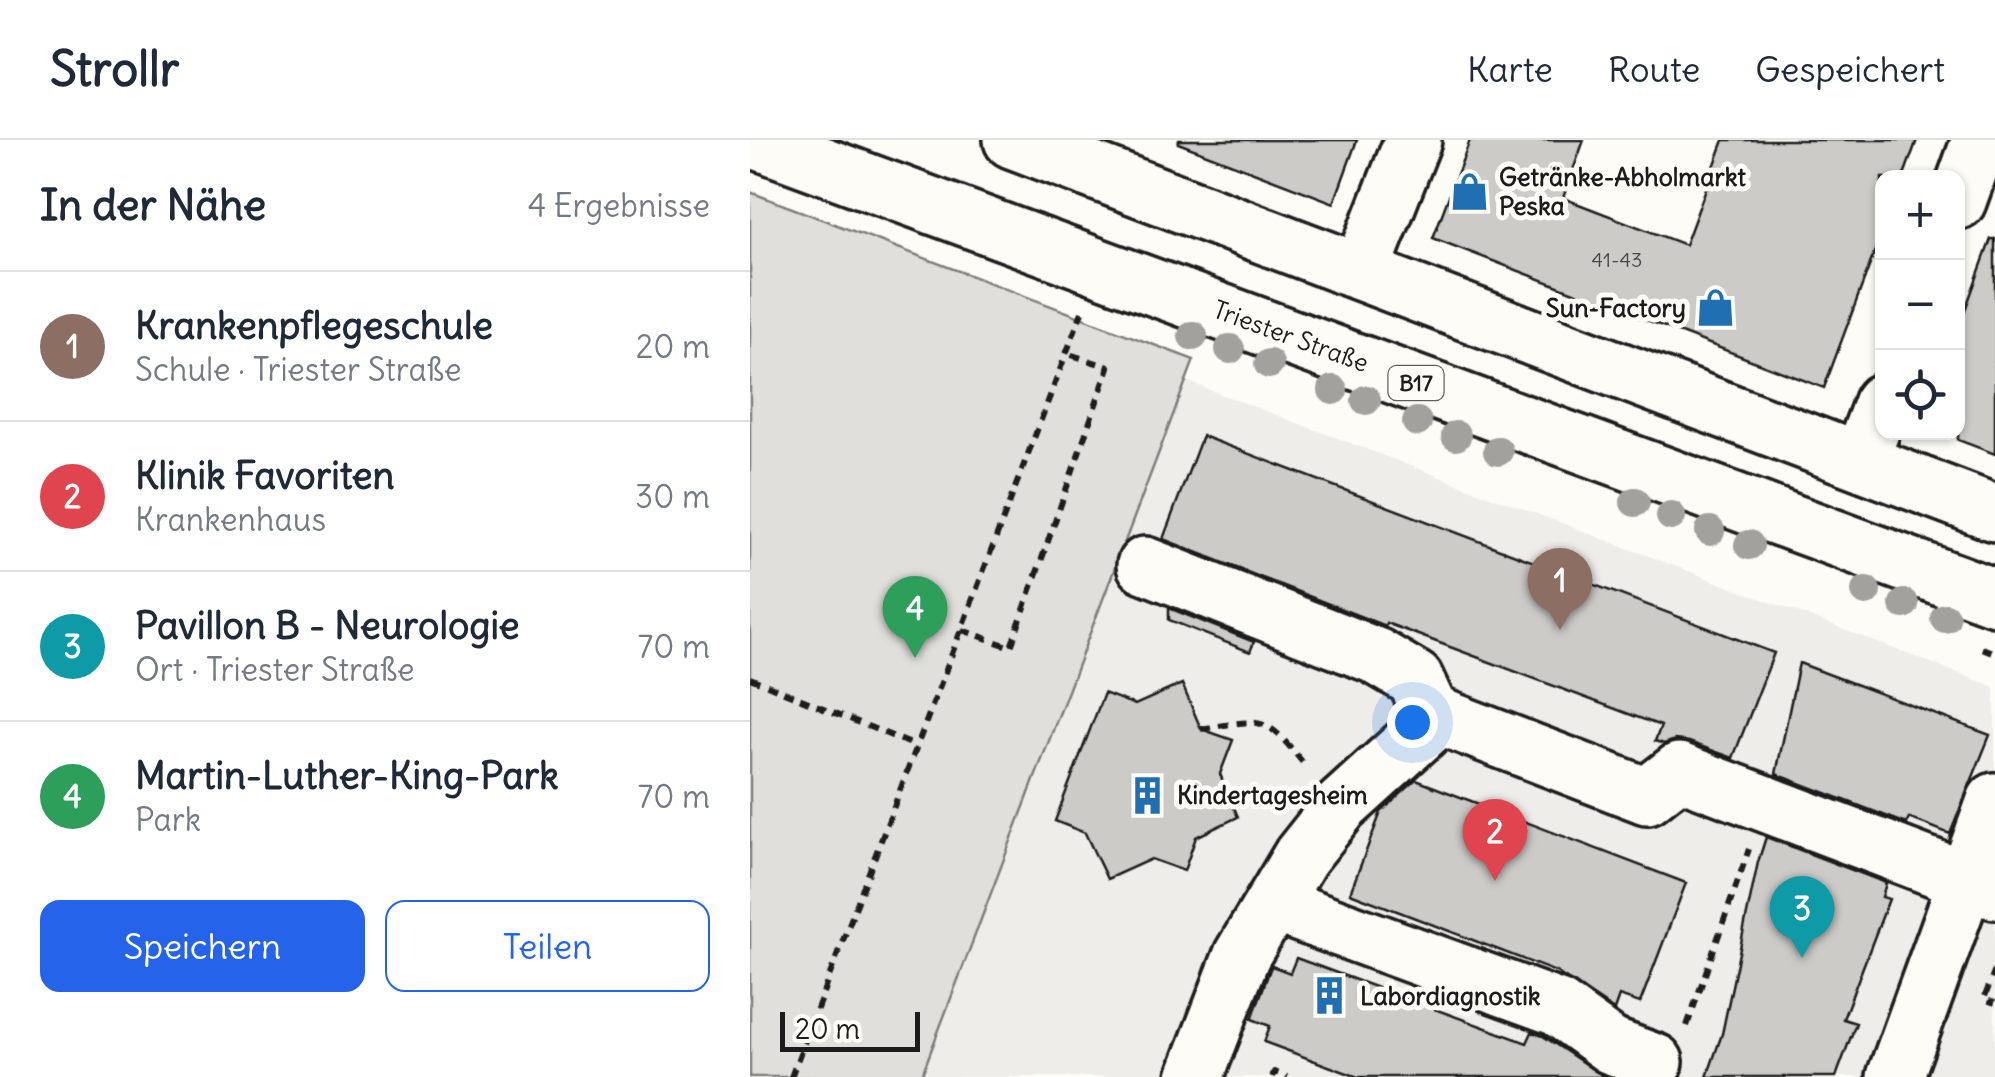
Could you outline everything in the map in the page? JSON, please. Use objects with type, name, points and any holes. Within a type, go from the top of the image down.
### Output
[{"type":"main road","name":"Triester Straße","points":[[754,140],[1995,597]]},
{"type":"main road","points":[[1012,140],[1995,512]]},
{"type":"main road","points":[[1360,272],[1412,140]]},
{"type":"main road","points":[[1965,182],[1980,140]]},
{"type":"main road","points":[[1860,461],[1875,421]]},
{"type":"main road","points":[[1145,565],[1376,656],[1414,679],[1431,713],[1427,728],[1340,808],[1301,856],[1242,956],[1195,1077]]},
{"type":"main road","points":[[1431,713],[1647,796],[1679,771],[1981,886]]},
{"type":"main road","points":[[1895,1077],[1981,886],[1995,802]]},
{"type":"main road","points":[[1273,904],[1558,1008],[1611,1046],[1655,1062],[1650,1077]]},
{"type":"path","points":[[791,1077],[1084,308]]},
{"type":"path","points":[[962,630],[1011,647],[1109,367],[1066,354]]},
{"type":"path","points":[[750,678],[916,746]]},
{"type":"path","points":[[1201,729],[1251,720],[1276,730],[1340,808]]},
{"type":"path","points":[[1686,1028],[1766,803]]},
{"type":"path","points":[[1995,970],[1984,998],[1995,1003]]},
{"type":"path","points":[[1272,1077],[1274,1072],[1287,1077]]},
{"type":"shaded area","points":[[750,192],[1194,360],[921,1077],[750,1077]]},
{"type":"shaded area","points":[[1186,381],[1992,686],[1995,1077],[921,1077]]},
{"type":"building","points":[[1357,140],[1334,203],[1178,143]]},
{"type":"building","points":[[1470,140],[1584,140],[1563,198],[1685,245],[1724,140],[1917,140],[1906,170],[1875,170],[1875,251],[1824,388],[1433,238]]},
{"type":"building","points":[[1991,239],[1995,239],[1995,454],[1958,440],[1965,440],[1965,310]]},
{"type":"building","points":[[1202,436],[1774,653],[1733,758],[1689,742],[1655,741],[1661,726],[1386,623],[1385,626],[1163,539]]},
{"type":"building","points":[[1169,608],[1254,642],[1250,652],[1169,620]]},
{"type":"building","points":[[1799,663],[1990,735],[1950,834],[1909,818],[1907,824],[1776,774]]},
{"type":"building","name":"Kindertagesheim","points":[[1182,684],[1201,729],[1233,740],[1220,774],[1238,817],[1196,837],[1184,871],[1151,859],[1107,879],[1085,833],[1055,821],[1104,693],[1135,705]]},
{"type":"building","points":[[1416,780],[1686,883],[1640,1003],[1619,996],[1614,1010],[1556,972],[1350,893],[1381,812]]},
{"type":"building","points":[[1766,837],[1886,883],[1882,897],[1889,899],[1843,1019],[1856,1023],[1836,1077],[1707,1077],[1722,1034]]},
{"type":"building","name":"Labordiagnostik","points":[[1296,958],[1527,1043],[1532,1032],[1543,1036],[1605,1077],[1358,1077],[1264,1042],[1270,1026],[1252,1019],[1270,969],[1272,966],[1290,973]]},
{"type":"place","name":"Getränke-Abholmarkt Peska","points":[[1469,191]]},
{"type":"place","name":"Sun-Factory","points":[[1716,308]]},
{"type":"place","name":"Krankenpflegeschule","points":[[1560,630]]},
{"type":"place","name":"Martin-Luther-King-Park","points":[[915,658]]},
{"type":"place","name":"Kindertagesheim","points":[[1147,795]]},
{"type":"place","name":"Klinik Favoriten","points":[[1495,881]]},
{"type":"place","name":"Pavillon B - Neurologie","points":[[1802,958]]},
{"type":"place","name":"Labordiagnostik","points":[[1330,996]]}]
